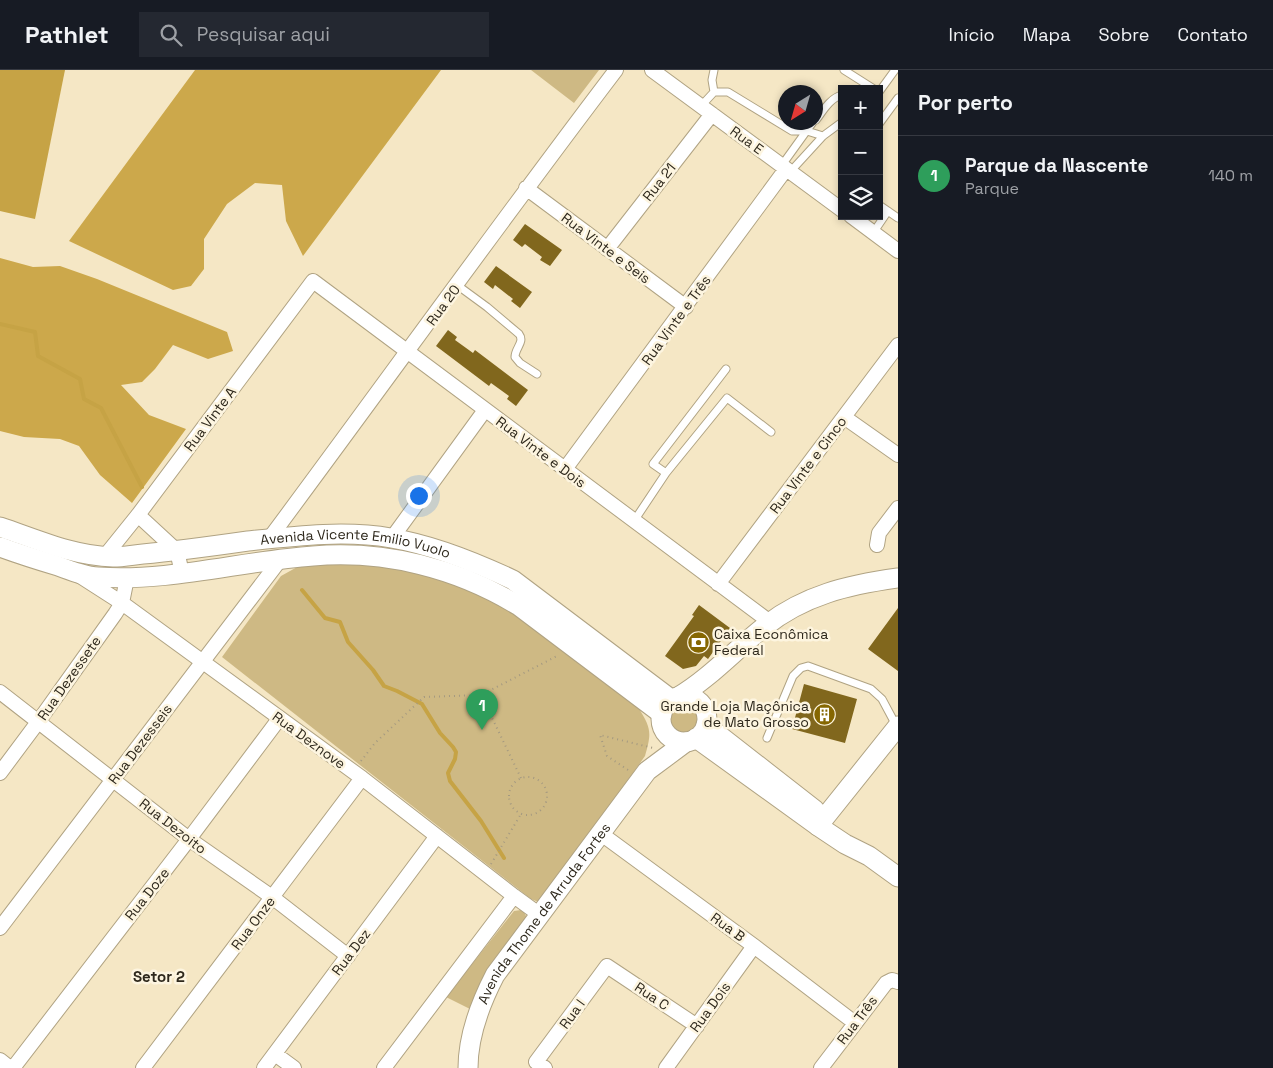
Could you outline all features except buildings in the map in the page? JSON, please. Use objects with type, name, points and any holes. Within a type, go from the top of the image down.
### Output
[{"type":"main road","name":"Avenida Vicente Emilio Vuolo","points":[[0,526],[70,552],[112,557],[318,535],[365,535],[392,538],[436,549],[494,571],[512,580],[668,709]]},
{"type":"main road","name":"Avenida Vicente Emilio Vuolo","points":[[0,547],[72,572],[95,577],[127,578],[182,573],[312,556],[356,554],[397,559],[445,572],[474,582],[499,594],[668,709]]},
{"type":"main road","points":[[668,709],[692,698],[702,706],[706,719],[696,735],[678,741],[665,733],[668,709],[770,622],[814,597],[857,584],[898,578]]},
{"type":"main road","name":"Avenida Thome de Arruda Fortes","points":[[468,1068],[474,1027],[481,1003],[495,975],[644,775],[668,709]]},
{"type":"main road","points":[[822,822],[898,727]]},
{"type":"main road","points":[[696,735],[822,822],[845,844],[869,856],[898,877]]},
{"type":"main road","name":"Avenida Thome de Arruda Fortes","points":[[644,775],[696,735]]},
{"type":"street","name":"Rua 20","points":[[269,539],[408,352],[526,188],[616,70]]},
{"type":"street","name":"Rua E","points":[[652,70],[838,207]]},
{"type":"street","name":"Rua 21","points":[[607,249],[706,110]]},
{"type":"street","name":"Rua Vinte e Três","points":[[565,470],[786,169]]},
{"type":"street","name":"Rua Vinte e Seis","points":[[526,188],[686,307]]},
{"type":"street","points":[[864,222],[898,251]]},
{"type":"street","name":"Rua Vinte e Dois","points":[[312,281],[770,622]]},
{"type":"street","name":"Rua Vinte A","points":[[105,556],[138,516],[312,281]]},
{"type":"street","name":"Rua Vinte e Cinco","points":[[718,584],[898,345]]},
{"type":"street","points":[[392,538],[485,410]]},
{"type":"street","points":[[844,417],[898,455]]},
{"type":"street","points":[[877,545],[879,533],[898,508]]},
{"type":"street","points":[[138,516],[177,551],[182,573]]},
{"type":"street","name":"Rua Dezesseis","points":[[0,928],[280,560]]},
{"type":"street","name":"Rua Deznove","points":[[72,572],[122,603],[357,774],[540,915]]},
{"type":"street","name":"Rua Dezessete","points":[[0,773],[122,603],[127,578]]},
{"type":"street","name":"Rua Dezoito","points":[[0,692],[189,840],[272,898],[348,956]]},
{"type":"street","name":"Rua Doze","points":[[12,1068],[189,840],[279,719]]},
{"type":"street","name":"Rua Onze","points":[[143,1068],[272,898],[357,774]]},
{"type":"street","name":"Rua B","points":[[600,833],[855,1023]]},
{"type":"street","name":"Rua Dez","points":[[264,1068],[437,836]]},
{"type":"street","points":[[384,1068],[514,896]]},
{"type":"street","name":"Rua Dois","points":[[666,1068],[754,946]]},
{"type":"street","name":"Rua C","points":[[607,966],[697,1026]]},
{"type":"street","name":"Rua I","points":[[541,1065],[607,966]]},
{"type":"street","name":"Rua Três","points":[[821,1068],[886,983],[892,980],[898,982]]},
{"type":"street","points":[[275,1054],[294,1068]]},
{"type":"street","points":[[0,1060],[12,1068]]},
{"type":"lane","points":[[706,110],[714,92],[712,80],[714,70]]},
{"type":"lane","points":[[844,70],[868,85]]},
{"type":"lane","points":[[883,86],[895,70]]},
{"type":"lane","points":[[712,80],[787,129],[796,132],[807,131],[823,136]]},
{"type":"lane","points":[[714,92],[728,92]]},
{"type":"lane","points":[[823,111],[838,96]]},
{"type":"lane","points":[[883,119],[898,98]]},
{"type":"lane","points":[[786,169],[838,125]]},
{"type":"lane","points":[[786,169],[807,131]]},
{"type":"lane","points":[[883,208],[898,218]]},
{"type":"lane","points":[[864,222],[888,212]]},
{"type":"lane","points":[[457,285],[487,307],[522,337],[515,350],[515,356],[520,363],[537,374]]},
{"type":"lane","points":[[666,473],[653,464],[726,369]]},
{"type":"lane","points":[[634,521],[666,473],[727,398],[771,432]]},
{"type":"lane","points":[[767,738],[794,676],[801,668],[808,666],[871,689],[882,699],[898,727]]},
{"type":"path","points":[[357,774],[375,743],[424,697],[481,695],[558,657]]},
{"type":"path","points":[[481,695],[521,778]]},
{"type":"path","points":[[644,775],[606,756],[600,735],[655,749]]},
{"type":"path","points":[[528,777],[540,781],[547,791],[548,797],[544,809],[539,813],[527,816],[511,806],[509,799],[511,786],[521,778],[528,777]]},
{"type":"path","points":[[496,857],[521,814]]},
{"type":"shaded area","points":[[0,70],[65,70],[35,219],[0,211]]},
{"type":"shaded area","points":[[195,70],[441,70],[303,256],[286,221],[282,185],[255,183],[227,204],[204,239],[204,269],[191,286],[173,290],[69,241]]},
{"type":"shaded area","points":[[531,70],[599,70],[574,103]]},
{"type":"shaded area","points":[[0,258],[33,267],[60,266],[97,279],[227,332],[233,351],[208,359],[173,345],[155,369],[142,382],[121,385],[149,415],[186,429],[132,503],[100,475],[79,446],[60,439],[24,437],[0,431]]},
{"type":"shaded area","points":[[369,561],[473,587],[523,615],[638,707],[646,720],[649,730],[649,741],[645,756],[541,903],[531,899],[222,657],[281,576],[299,566]]},
{"type":"shaded area","points":[[681,705],[693,706],[700,711],[703,719],[703,731],[679,738],[674,734],[670,725],[671,716],[676,708]]},
{"type":"shaded area","points":[[521,910],[528,920],[474,1011],[446,997],[514,911]]},
{"type":"waterway","points":[[0,324],[35,332],[38,356],[80,379],[84,399],[101,408],[142,487]]},
{"type":"waterway","points":[[302,590],[325,618],[340,622],[348,642],[373,670],[384,686],[422,704],[440,733],[456,752],[455,759],[448,773],[450,781],[481,821],[504,858]]},
{"type":"place","name":"Caixa Econômica Federal","points":[[698,642]]},
{"type":"place","name":"Grande Loja Maçônica de Mato Grosso","points":[[825,714]]},
{"type":"place","name":"Parque da Nascente","points":[[482,730]]},
{"type":"district","name":"Setor 2","points":[[159,976]]}]
